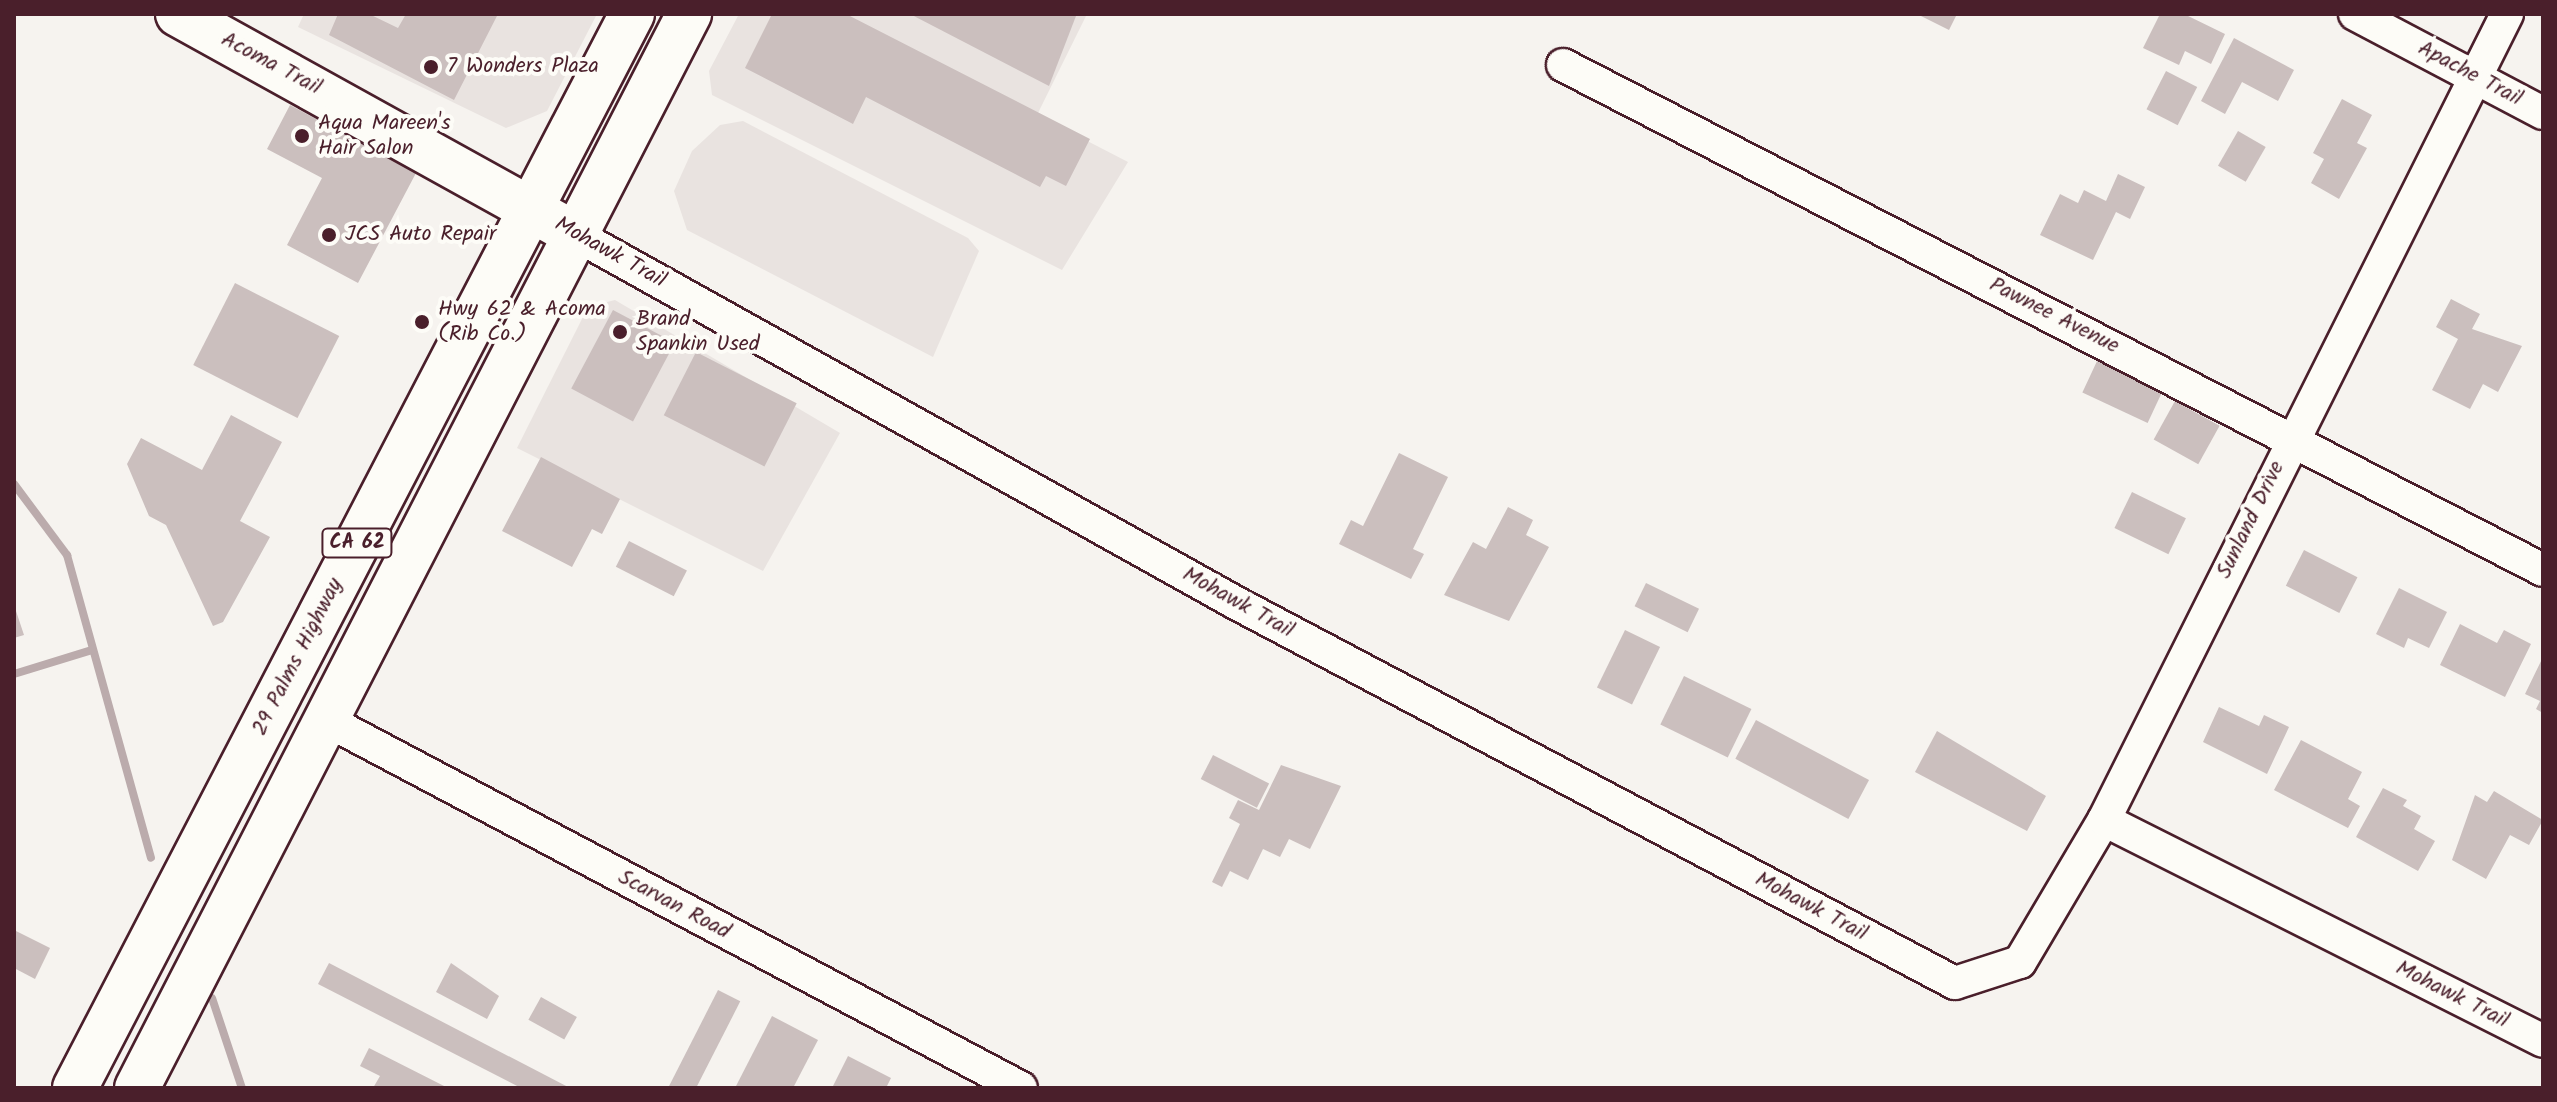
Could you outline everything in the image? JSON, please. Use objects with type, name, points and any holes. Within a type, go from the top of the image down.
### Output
[{"type":"main road","name":"Acoma Trail","points":[[178,14],[530,209]]},
{"type":"main road","name":"29 Palms Highway","points":[[75,1088],[632,14]]},
{"type":"main road","name":"CA 62","points":[[137,1088],[689,14]]},
{"type":"main road","name":"Mohawk Trail","points":[[530,209],[576,235]]},
{"type":"street","name":"Apache Trail","points":[[2355,14],[2543,113]]},
{"type":"street","name":"Sunland Drive","points":[[1955,983],[2020,962],[2104,820],[2291,438],[2507,14]]},
{"type":"street","name":"Pawnee Avenue","points":[[1563,65],[2543,570]]},
{"type":"street","name":"Mohawk Trail","points":[[576,235],[1236,603],[1955,983]]},
{"type":"street","name":"Scarvan Road","points":[[328,721],[1021,1088]]},
{"type":"street","name":"Mohawk Trail","points":[[2104,820],[2543,1041]]},
{"type":"shaded area","points":[[304,14],[597,14],[547,111],[506,128],[298,27]]},
{"type":"shaded area","points":[[739,14],[1087,14],[1037,115],[1128,162],[1062,270],[712,95],[709,71]]},
{"type":"shaded area","points":[[743,121],[968,238],[979,251],[933,357],[687,230],[674,191],[692,151],[720,125]]},
{"type":"shaded area","points":[[615,300],[840,433],[763,571],[517,448],[588,307]]},
{"type":"building","name":"7 Wonders Plaza","points":[[338,14],[369,14],[398,28],[406,14],[498,14],[454,100],[329,35]]},
{"type":"building","points":[[772,14],[846,14],[1090,139],[1066,186],[1046,176],[1040,187],[866,97],[853,124],[745,68]]},
{"type":"building","points":[[910,14],[1073,14],[1076,16],[1049,86]]},
{"type":"building","points":[[1917,14],[1957,14],[1949,30]]},
{"type":"building","points":[[2160,14],[2184,14],[2225,34],[2211,64],[2185,51],[2179,65],[2143,48]]},
{"type":"building","points":[[2234,38],[2294,70],[2278,101],[2242,82],[2225,114],[2201,101]]},
{"type":"building","points":[[2166,71],[2197,87],[2178,125],[2146,109]]},
{"type":"building","points":[[2342,99],[2372,115],[2357,143],[2367,148],[2339,199],[2311,183],[2324,159],[2313,153]]},
{"type":"building","points":[[290,105],[416,173],[358,283],[287,245],[322,178],[267,149]]},
{"type":"building","points":[[2238,131],[2266,147],[2246,182],[2218,166]]},
{"type":"building","points":[[2118,174],[2145,187],[2130,219],[2116,212],[2093,260],[2040,235],[2060,194],[2078,203],[2084,190],[2106,201]]},
{"type":"building","points":[[235,283],[339,336],[297,418],[193,365]]},
{"type":"building","points":[[2451,299],[2480,314],[2472,329],[2522,346],[2498,392],[2483,384],[2470,409],[2432,390],[2458,339],[2436,327]]},
{"type":"building","points":[[613,310],[675,343],[633,421],[571,389]]},
{"type":"building","points":[[696,352],[797,403],[764,467],[664,415]]},
{"type":"building","points":[[2098,359],[2163,389],[2148,423],[2082,393]]},
{"type":"building","points":[[2175,401],[2220,426],[2198,464],[2154,439]]},
{"type":"building","points":[[231,415],[282,442],[240,521],[270,537],[223,622],[213,626],[166,525],[149,516],[127,464],[141,438],[202,470]]},
{"type":"building","points":[[1399,453],[1448,477],[1413,549],[1424,554],[1411,579],[1339,544],[1351,520],[1363,526]]},
{"type":"building","points":[[541,457],[620,499],[602,534],[592,529],[572,567],[502,531]]},
{"type":"building","points":[[2132,492],[2186,518],[2168,554],[2114,528]]},
{"type":"building","points":[[1508,507],[1533,520],[1526,535],[1549,547],[1509,621],[1444,595],[1473,542],[1486,549]]},
{"type":"building","points":[[629,541],[687,571],[674,596],[616,567]]},
{"type":"building","points":[[2304,550],[2357,577],[2339,613],[2286,586]]},
{"type":"building","points":[[1646,583],[1699,609],[1688,632],[1635,606]]},
{"type":"building","points":[[2399,588],[2447,612],[2429,648],[2408,638],[2404,648],[2376,634]]},
{"type":"building","points":[[14,605],[24,635],[14,638]]},
{"type":"building","points":[[2460,624],[2497,643],[2504,630],[2531,644],[2505,697],[2440,665]]},
{"type":"building","points":[[1625,630],[1660,647],[1632,705],[1597,688]]},
{"type":"building","points":[[2543,657],[2543,713],[2536,709],[2540,701],[2525,694]]},
{"type":"building","points":[[1684,676],[1751,709],[1728,757],[1660,725]]},
{"type":"building","points":[[2219,707],[2259,726],[2264,715],[2289,727],[2267,774],[2203,742]]},
{"type":"building","points":[[1756,720],[1869,780],[1848,819],[1735,759]]},
{"type":"building","points":[[1937,731],[2046,796],[2027,831],[1915,772]]},
{"type":"building","points":[[2301,740],[2362,772],[2348,799],[2360,806],[2348,828],[2274,790]]},
{"type":"building","points":[[1213,755],[1269,784],[1257,808],[1201,779]]},
{"type":"building","points":[[1281,765],[1341,786],[1310,849],[1289,839],[1280,857],[1263,849],[1248,880],[1230,871],[1222,887],[1212,882],[1240,824],[1229,818],[1238,800],[1259,810]]},
{"type":"building","points":[[2383,788],[2407,800],[2403,806],[2421,816],[2414,829],[2435,841],[2418,871],[2356,837]]},
{"type":"building","points":[[2494,791],[2543,820],[2529,845],[2510,835],[2486,879],[2452,860],[2475,795],[2487,802]]},
{"type":"building","points":[[14,930],[50,948],[35,979],[14,968]]},
{"type":"building","points":[[329,963],[570,1088],[521,1088],[318,984]]},
{"type":"building","points":[[451,963],[499,996],[487,1019],[436,992]]},
{"type":"building","points":[[718,990],[740,1001],[696,1088],[668,1088]]},
{"type":"building","points":[[541,997],[577,1017],[564,1040],[528,1020]]},
{"type":"building","points":[[772,1016],[818,1040],[793,1088],[735,1088]]},
{"type":"building","points":[[369,1048],[448,1088],[373,1088],[380,1076],[360,1066]]},
{"type":"building","points":[[848,1056],[891,1078],[886,1088],[832,1088]]},
{"type":"waterway","points":[[14,484],[67,555],[151,858]]},
{"type":"waterway","points":[[14,674],[92,650]]},
{"type":"waterway","points":[[212,998],[242,1088]]},
{"type":"place","name":"7 Wonders Plaza","points":[[431,67]]},
{"type":"place","name":"Aqua Mareen's Hair Salon","points":[[302,136]]},
{"type":"place","name":"JCS Auto Repair","points":[[329,235]]},
{"type":"place","name":"Hwy 62 & Acoma (Rib Co.)","points":[[422,322]]},
{"type":"place","name":"Brand Spankin Used","points":[[620,332]]}]
